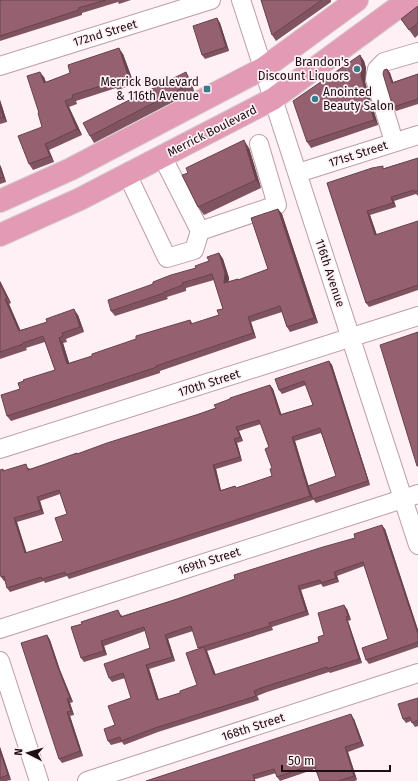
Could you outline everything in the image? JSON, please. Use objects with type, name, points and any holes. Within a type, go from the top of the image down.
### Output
[{"type":"main road","points":[[0,201],[76,166],[264,68],[357,0]]},
{"type":"main road","name":"Merrick Boulevard","points":[[0,235],[92,192],[273,99],[408,0]]},
{"type":"main road","points":[[76,166],[92,192]]},
{"type":"street","name":"172nd Street","points":[[0,66],[210,0]]},
{"type":"street","name":"116th Avenue","points":[[241,0],[351,338],[410,496],[418,545]]},
{"type":"street","points":[[394,142],[375,79],[377,69],[384,62],[418,52]]},
{"type":"street","name":"171st Street","points":[[298,173],[418,134]]},
{"type":"street","points":[[200,231],[277,205],[259,144]]},
{"type":"street","points":[[127,174],[167,258],[194,250],[200,231],[162,156]]},
{"type":"street","name":"170th Street","points":[[0,450],[418,316]]},
{"type":"street","name":"169th Street","points":[[0,629],[410,496]]},
{"type":"street","points":[[0,661],[39,781]]},
{"type":"street","name":"168th Street","points":[[88,781],[418,673]]},
{"type":"building","points":[[0,0],[106,0],[78,8],[79,10],[0,36]]},
{"type":"building","points":[[261,0],[322,0],[272,35]]},
{"type":"building","points":[[418,6],[418,23],[409,30],[401,19]]},
{"type":"building","points":[[217,18],[226,47],[202,55],[193,26]]},
{"type":"building","points":[[119,48],[129,78],[72,95],[73,98],[65,101],[77,129],[45,144],[50,156],[29,164],[18,136],[42,127],[27,76],[40,72],[44,83],[70,73],[68,65]]},
{"type":"building","points":[[360,55],[362,63],[361,76],[374,120],[307,142],[293,101]]},
{"type":"building","points":[[387,69],[392,83],[418,74],[418,99],[393,107],[383,74],[384,70]]},
{"type":"building","points":[[186,72],[190,84],[90,136],[83,123]]},
{"type":"building","points":[[0,106],[3,117],[0,118]]},
{"type":"building","points":[[244,140],[256,180],[198,207],[182,175],[188,173],[186,168]]},
{"type":"building","points":[[418,158],[418,191],[415,192],[414,190],[391,197],[393,203],[367,211],[375,235],[418,221],[418,285],[366,303],[327,183],[372,168],[383,166],[383,169]]},
{"type":"building","points":[[0,168],[3,177],[0,178]]},
{"type":"building","points":[[278,209],[314,318],[287,327],[280,306],[248,317],[253,333],[156,366],[157,367],[7,416],[1,395],[20,389],[18,383],[24,381],[23,380],[55,370],[43,336],[0,352],[0,284],[7,298],[5,299],[19,331],[47,322],[46,319],[74,309],[80,327],[62,333],[63,336],[59,338],[67,364],[136,339],[136,336],[190,320],[191,324],[219,315],[217,310],[223,309],[212,274],[182,283],[183,285],[164,293],[111,311],[108,300],[153,284],[153,282],[171,275],[196,268],[195,266],[209,261],[207,257],[219,253],[225,273],[224,283],[238,280],[268,269],[251,218]]},
{"type":"building","points":[[418,332],[418,466],[417,466],[380,345]]},
{"type":"building","points":[[329,361],[368,481],[313,499],[308,486],[336,476],[320,428],[292,437],[310,496],[66,575],[65,572],[42,579],[41,577],[7,588],[4,576],[1,577],[0,572],[0,470],[3,469],[3,471],[26,464],[28,470],[199,414],[216,408],[214,405],[230,398],[270,385],[280,415],[313,405],[304,381],[279,390],[275,379]],"holes":[[[259,420],[269,447],[265,449],[272,468],[270,469],[272,476],[236,488],[235,486],[220,491],[213,465],[240,457],[234,439],[240,437],[236,427]],[[59,490],[67,514],[55,518],[63,541],[25,553],[14,518],[41,510],[37,497]]]},
{"type":"building","points":[[382,525],[418,634],[418,642],[366,660],[362,648],[388,639],[363,562],[334,572],[336,578],[321,583],[320,580],[298,586],[306,611],[269,623],[270,626],[198,648],[191,626],[165,635],[172,657],[146,665],[157,700],[180,693],[180,691],[197,685],[186,653],[204,647],[214,675],[319,642],[318,637],[324,635],[318,613],[344,605],[348,616],[346,617],[359,659],[327,669],[327,667],[264,687],[254,691],[256,696],[155,728],[121,741],[120,737],[108,741],[104,729],[115,725],[108,706],[131,698],[123,673],[109,678],[104,664],[150,648],[144,627],[101,641],[104,651],[81,658],[71,627],[82,624],[81,622],[118,610],[121,617],[177,599],[235,579],[234,575],[355,538],[354,534]]},
{"type":"building","points":[[47,635],[70,698],[67,699],[71,711],[67,712],[80,751],[59,759],[21,643]]},
{"type":"building","points":[[418,698],[418,720],[412,723],[410,717],[403,719],[398,704]]},
{"type":"building","points":[[351,714],[361,742],[345,747],[354,776],[338,781],[320,781],[314,764],[277,777],[274,769],[253,775],[255,781],[146,781]]},
{"type":"building","points":[[0,751],[8,775],[0,778]]},
{"type":"place","name":"Brandon's Discount Liquors","points":[[357,69]]},
{"type":"place","name":"Merrick Boulevard & 116th Avenue","points":[[207,89]]},
{"type":"place","name":"Anointed Beauty Salon","points":[[315,99]]}]
